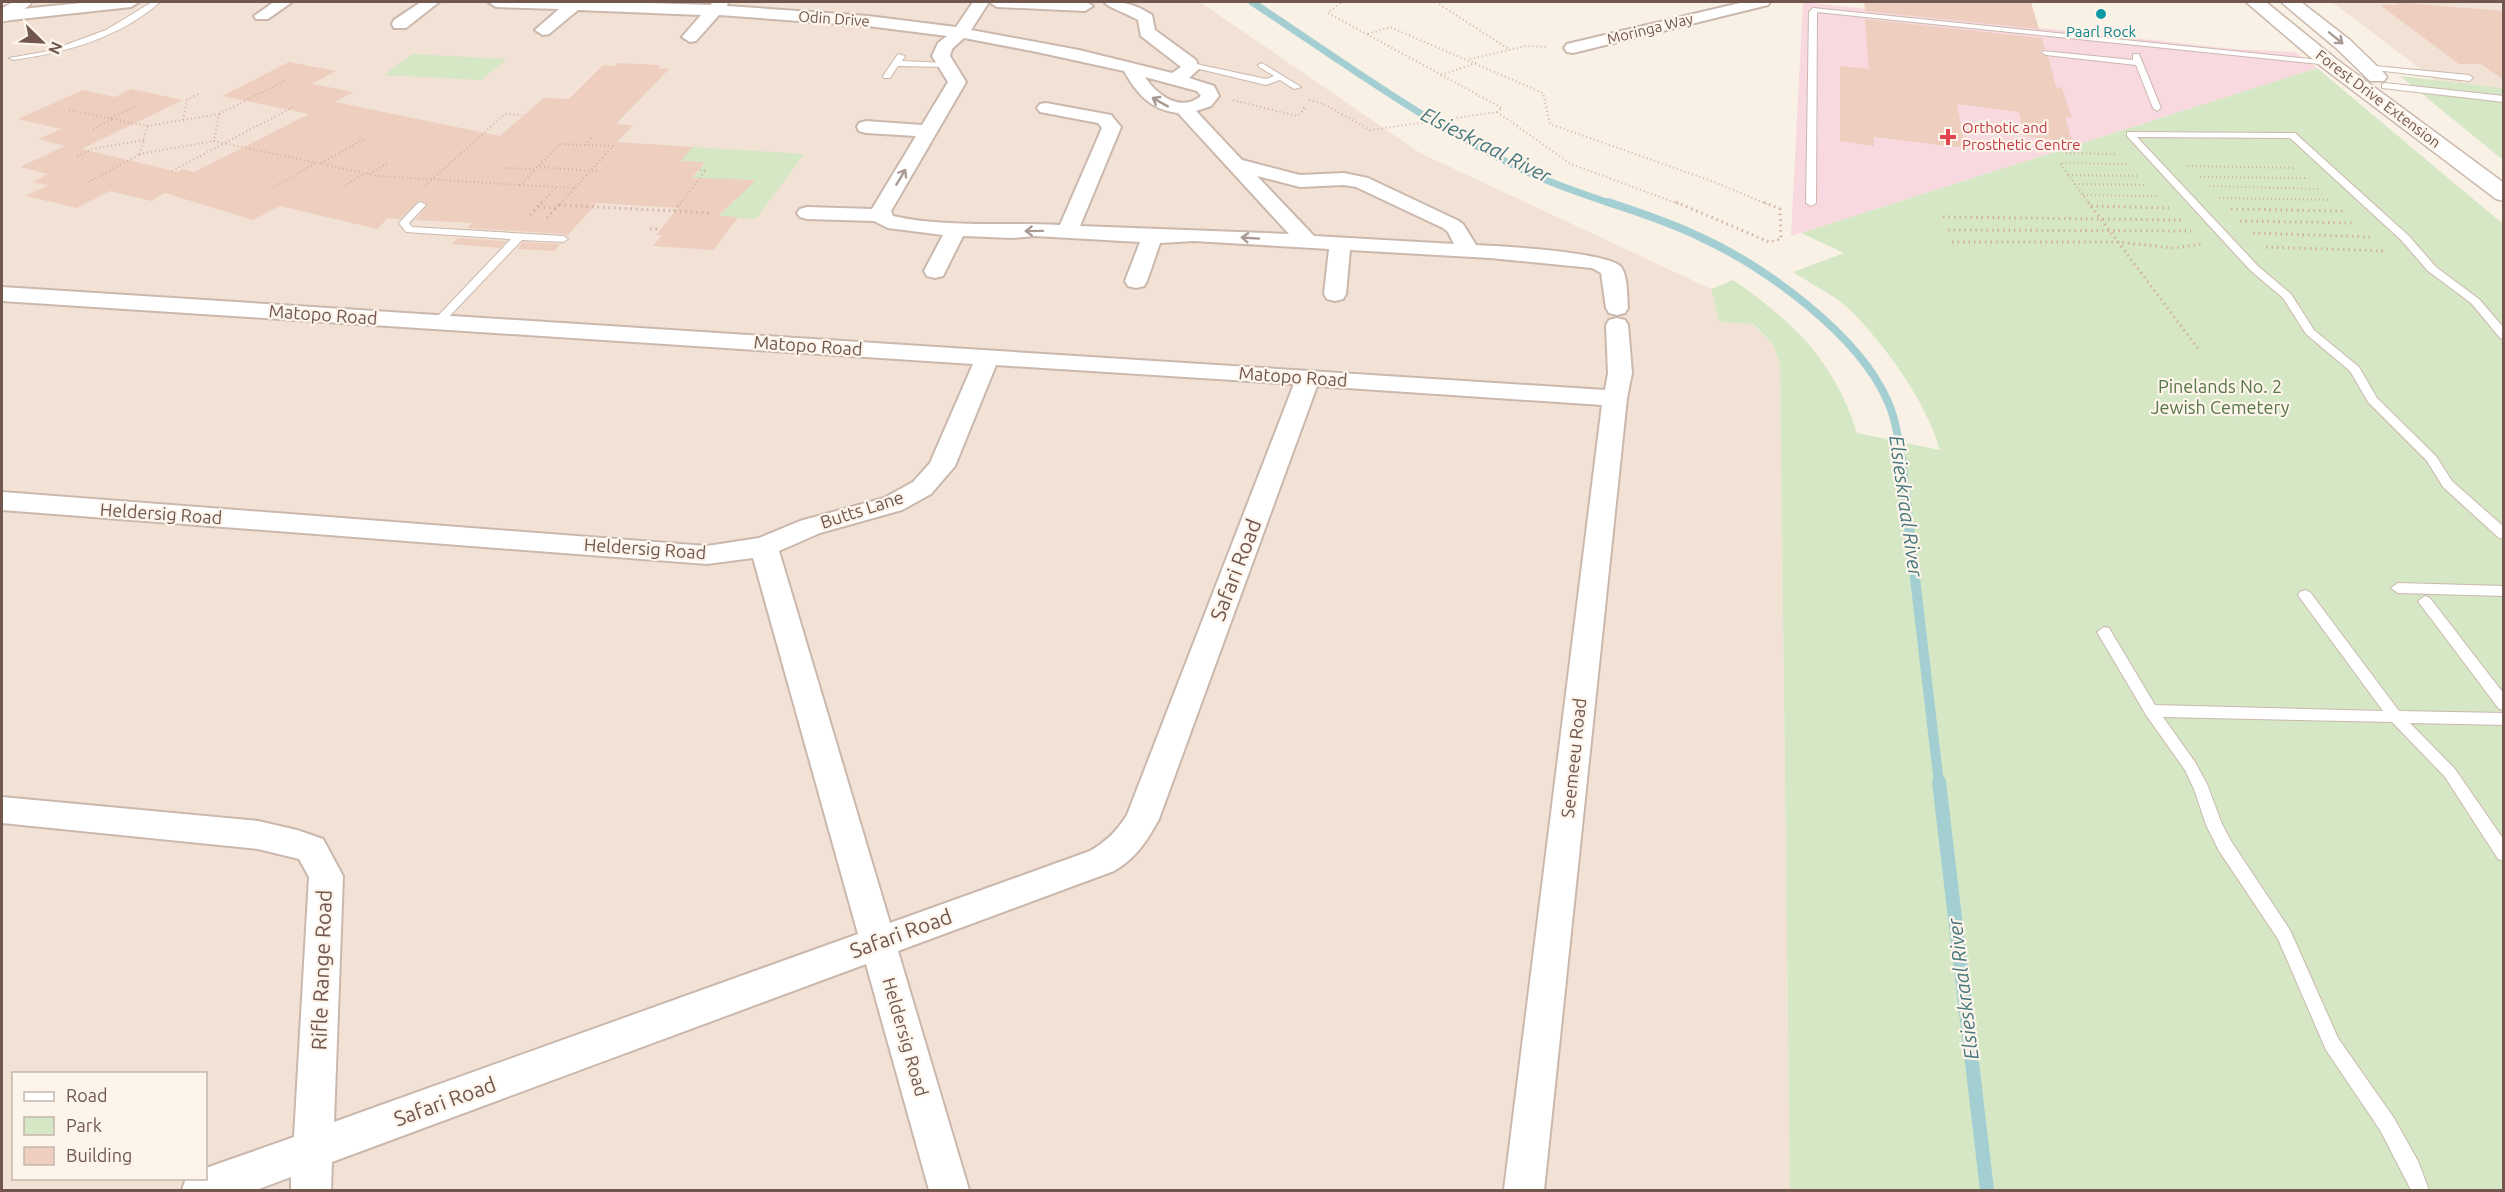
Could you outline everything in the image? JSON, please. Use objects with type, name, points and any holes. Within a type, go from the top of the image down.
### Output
[{"type":"street","points":[[2,6],[52,2]]},
{"type":"street","points":[[2,16],[130,2]]},
{"type":"street","points":[[262,16],[284,2]]},
{"type":"street","points":[[400,24],[431,2]]},
{"type":"street","name":"Odin Drive","points":[[496,2],[718,6],[870,21],[960,33],[1045,49],[1203,87],[1210,94],[1206,102],[1183,108]]},
{"type":"street","points":[[833,18],[845,2]]},
{"type":"street","points":[[807,213],[880,215],[957,82],[941,57],[944,47],[960,33],[981,2]]},
{"type":"street","points":[[997,2],[1085,6]]},
{"type":"street","name":"Moringa Way","points":[[1572,48],[1762,2]]},
{"type":"street","name":"Forest Drive Extension","points":[[2255,2],[2330,63],[2504,194]]},
{"type":"street","name":"Forest Drive Extension","points":[[2290,2],[2343,44],[2385,86],[2504,181]]},
{"type":"street","points":[[2,16],[24,3]]},
{"type":"street","points":[[543,30],[576,3]]},
{"type":"street","points":[[1113,3],[1140,12],[1146,18],[1147,32],[1190,64],[1188,72],[1174,80]]},
{"type":"street","points":[[690,37],[718,6]]},
{"type":"street","points":[[857,36],[870,21]]},
{"type":"street","points":[[1132,70],[1144,89],[1155,100],[1170,107],[1183,108],[1308,242]]},
{"type":"street","points":[[1046,108],[1104,119],[1113,127],[1067,232]]},
{"type":"street","points":[[866,127],[929,131]]},
{"type":"street","points":[[1236,164],[1300,181]]},
{"type":"street","points":[[1261,190],[1300,181],[1344,179],[1368,184],[1456,228],[1469,252]]},
{"type":"street","name":"Seemeeu Road","points":[[880,215],[893,224],[956,229],[1152,237],[1194,235],[1469,252],[1592,262],[1605,265],[1613,274],[1620,373],[1615,398],[1524,1191]]},
{"type":"street","points":[[936,271],[956,229]]},
{"type":"street","points":[[1136,281],[1152,237]]},
{"type":"street","points":[[1335,294],[1340,244]]},
{"type":"street","name":"Matopo Road","points":[[2,294],[1615,398]]},
{"type":"street","name":"Butts Lane","points":[[764,547],[810,527],[893,504],[922,488],[942,466],[987,358]]},
{"type":"street","name":"Safari Road","points":[[202,1191],[1102,861],[1127,844],[1142,819],[1308,378]]},
{"type":"street","name":"Heldersig Road","points":[[2,501],[707,555],[764,547],[949,1191]]},
{"type":"street","name":"Rifle Range Road","points":[[2,810],[258,835],[311,849],[326,876],[311,1191]]},
{"type":"lane","points":[[13,58],[50,53],[109,32],[156,2]]},
{"type":"lane","points":[[1811,203],[1814,11],[1825,9],[2330,63]]},
{"type":"lane","points":[[2131,43],[2157,108]]},
{"type":"lane","points":[[2046,53],[2139,63]]},
{"type":"lane","points":[[887,76],[899,59],[947,65]]},
{"type":"lane","points":[[1190,64],[1266,82],[1281,77]]},
{"type":"lane","points":[[1262,65],[1297,87]]},
{"type":"lane","points":[[2367,67],[2469,78]]},
{"type":"lane","points":[[2385,86],[2504,99]]},
{"type":"lane","points":[[2504,336],[2475,301],[2432,269],[2405,238],[2292,135],[2130,134],[2254,268],[2287,296],[2310,332],[2355,369],[2372,400],[2432,459],[2447,484],[2504,535]]},
{"type":"lane","points":[[422,205],[406,220],[405,227],[409,230],[563,239]]},
{"type":"lane","points":[[438,322],[519,237]]},
{"type":"lane","points":[[2398,588],[2504,591]]},
{"type":"lane","points":[[2305,595],[2395,716],[2450,773],[2504,854]]},
{"type":"lane","points":[[2425,601],[2504,705]]},
{"type":"lane","points":[[2104,632],[2151,711],[2190,766],[2202,788],[2214,825],[2225,846],[2284,935],[2332,1044],[2387,1124],[2411,1168],[2420,1191]]},
{"type":"lane","points":[[2151,711],[2504,719]]},
{"type":"path","points":[[1341,2],[1328,13],[1502,108],[1492,113],[1370,130]]},
{"type":"path","points":[[1436,2],[1510,50]]},
{"type":"path","points":[[1368,34],[1390,27],[1477,63],[1543,93],[1550,124],[1714,182],[1780,209],[1781,239],[1769,242],[1666,198],[1571,164],[1497,112]]},
{"type":"path","points":[[1469,60],[1526,46],[1572,48]]},
{"type":"path","points":[[1441,75],[1477,63]]},
{"type":"path","points":[[69,110],[147,126],[219,114],[286,80]]},
{"type":"path","points":[[183,120],[187,100],[200,93]]},
{"type":"path","points":[[1226,98],[1297,116],[1306,108],[1295,105]]},
{"type":"path","points":[[93,129],[134,107]]},
{"type":"path","points":[[172,171],[293,107]]},
{"type":"path","points":[[214,141],[219,114]]},
{"type":"path","points":[[433,179],[505,114],[522,115]]},
{"type":"path","points":[[140,154],[147,126]]},
{"type":"path","points":[[585,145],[592,137]]},
{"type":"path","points":[[269,190],[366,138]]},
{"type":"path","points":[[76,156],[92,148],[144,140]]},
{"type":"path","points":[[85,184],[140,154],[214,141],[367,174],[575,188]]},
{"type":"path","points":[[520,184],[560,144],[613,147],[540,225]]},
{"type":"path","points":[[344,186],[390,162]]},
{"type":"path","points":[[2199,350],[2116,242],[2060,163],[2328,168]]},
{"type":"path","points":[[505,168],[597,171]]},
{"type":"path","points":[[674,211],[706,170],[699,170]]},
{"type":"path","points":[[2068,175],[2340,179]]},
{"type":"path","points":[[688,183],[695,184]]},
{"type":"path","points":[[2074,184],[2352,189]]},
{"type":"path","points":[[529,216],[557,187]]},
{"type":"path","points":[[2083,195],[2365,201]]},
{"type":"path","points":[[559,205],[711,213],[709,214]]},
{"type":"path","points":[[2091,206],[2377,212]]},
{"type":"path","points":[[537,207],[556,208]]},
{"type":"path","points":[[1943,217],[2389,223]]},
{"type":"path","points":[[650,229],[660,229]]},
{"type":"path","points":[[1948,230],[2221,232],[2405,238]]},
{"type":"path","points":[[1952,243],[2116,242],[2174,248],[2212,242],[2302,251],[2358,248],[2421,256]]},
{"type":"shaded area","points":[[27,2],[1200,2],[1420,153],[1711,289],[1719,322],[1752,324],[1773,344],[1780,365],[1790,1190],[2,1190],[2,16]]},
{"type":"shaded area","name":"Orthotic and Prosthetic Centre","points":[[1803,2],[2234,49],[2295,52],[2317,68],[1791,236]]},
{"type":"shaded area","points":[[2332,2],[2503,2],[2503,88],[2435,80]]},
{"type":"green space","points":[[412,54],[507,59],[481,80],[384,75]]},
{"type":"green space","name":"Pinelands No. 2 Jewish Cemetery","points":[[2317,68],[2503,224],[2503,1190],[1790,1190],[1780,365],[1773,344],[1753,324],[1719,322],[1711,289],[1733,280],[1775,311],[1793,328],[1824,364],[1837,385],[1857,433],[1940,450],[1934,432],[1915,394],[1878,341],[1845,305],[1793,272],[1844,253],[1801,233]]},
{"type":"green space","points":[[2400,76],[2503,88],[2503,160]]},
{"type":"green space","points":[[693,147],[804,154],[756,219],[718,216],[682,191],[705,163],[681,161]]},
{"type":"building","points":[[1864,2],[2031,2],[2039,29],[1865,11]]},
{"type":"building","points":[[2394,2],[2504,11],[2504,80],[2481,64],[2459,64],[2380,5],[2400,5]]},
{"type":"building","points":[[1865,19],[2042,38],[2045,49],[2042,49],[2040,54],[2048,57],[2056,87],[2062,88],[2072,118],[2065,117],[2072,142],[2024,136],[2019,112],[1957,104],[1965,148],[1874,137],[1874,146],[1840,141],[1840,66],[1869,69]]},
{"type":"building","points":[[289,62],[336,71],[312,84],[354,92],[335,102],[500,136],[544,98],[569,99],[603,65],[615,66],[617,63],[660,65],[658,68],[669,69],[616,124],[633,125],[617,142],[693,147],[681,161],[705,162],[692,178],[756,180],[718,216],[738,217],[714,250],[653,246],[662,235],[656,235],[678,208],[597,203],[567,236],[467,228],[472,223],[415,220],[428,205],[420,200],[400,219],[388,218],[377,229],[280,206],[253,220],[165,193],[151,201],[110,191],[77,208],[26,196],[48,185],[32,182],[48,174],[20,167],[65,146],[38,139],[61,129],[18,119],[83,90],[115,97],[131,89],[183,100],[82,149],[178,172],[182,169],[194,172],[309,114],[222,96]]},
{"type":"building","points":[[458,238],[506,241],[500,248],[451,244]]},
{"type":"building","points":[[523,242],[560,244],[554,251],[517,249]]},
{"type":"waterway","name":"Elsieskraal River","points":[[1252,2],[1418,112],[1487,152],[1534,175],[1612,204]]},
{"type":"waterway","name":"Elsieskraal River","points":[[1608,202],[1676,226],[1724,249],[1751,265],[1807,305],[1833,328],[1874,377],[1893,416],[1901,460]]},
{"type":"waterway","name":"Elsieskraal River","points":[[1901,458],[1939,784]]},
{"type":"waterway","name":"Elsieskraal River","points":[[1939,782],[1987,1190]]},
{"type":"place","name":"Paarl Rock","points":[[2101,14]]},
{"type":"place","name":"Orthotic and Prosthetic Centre","points":[[1948,137]]}]
